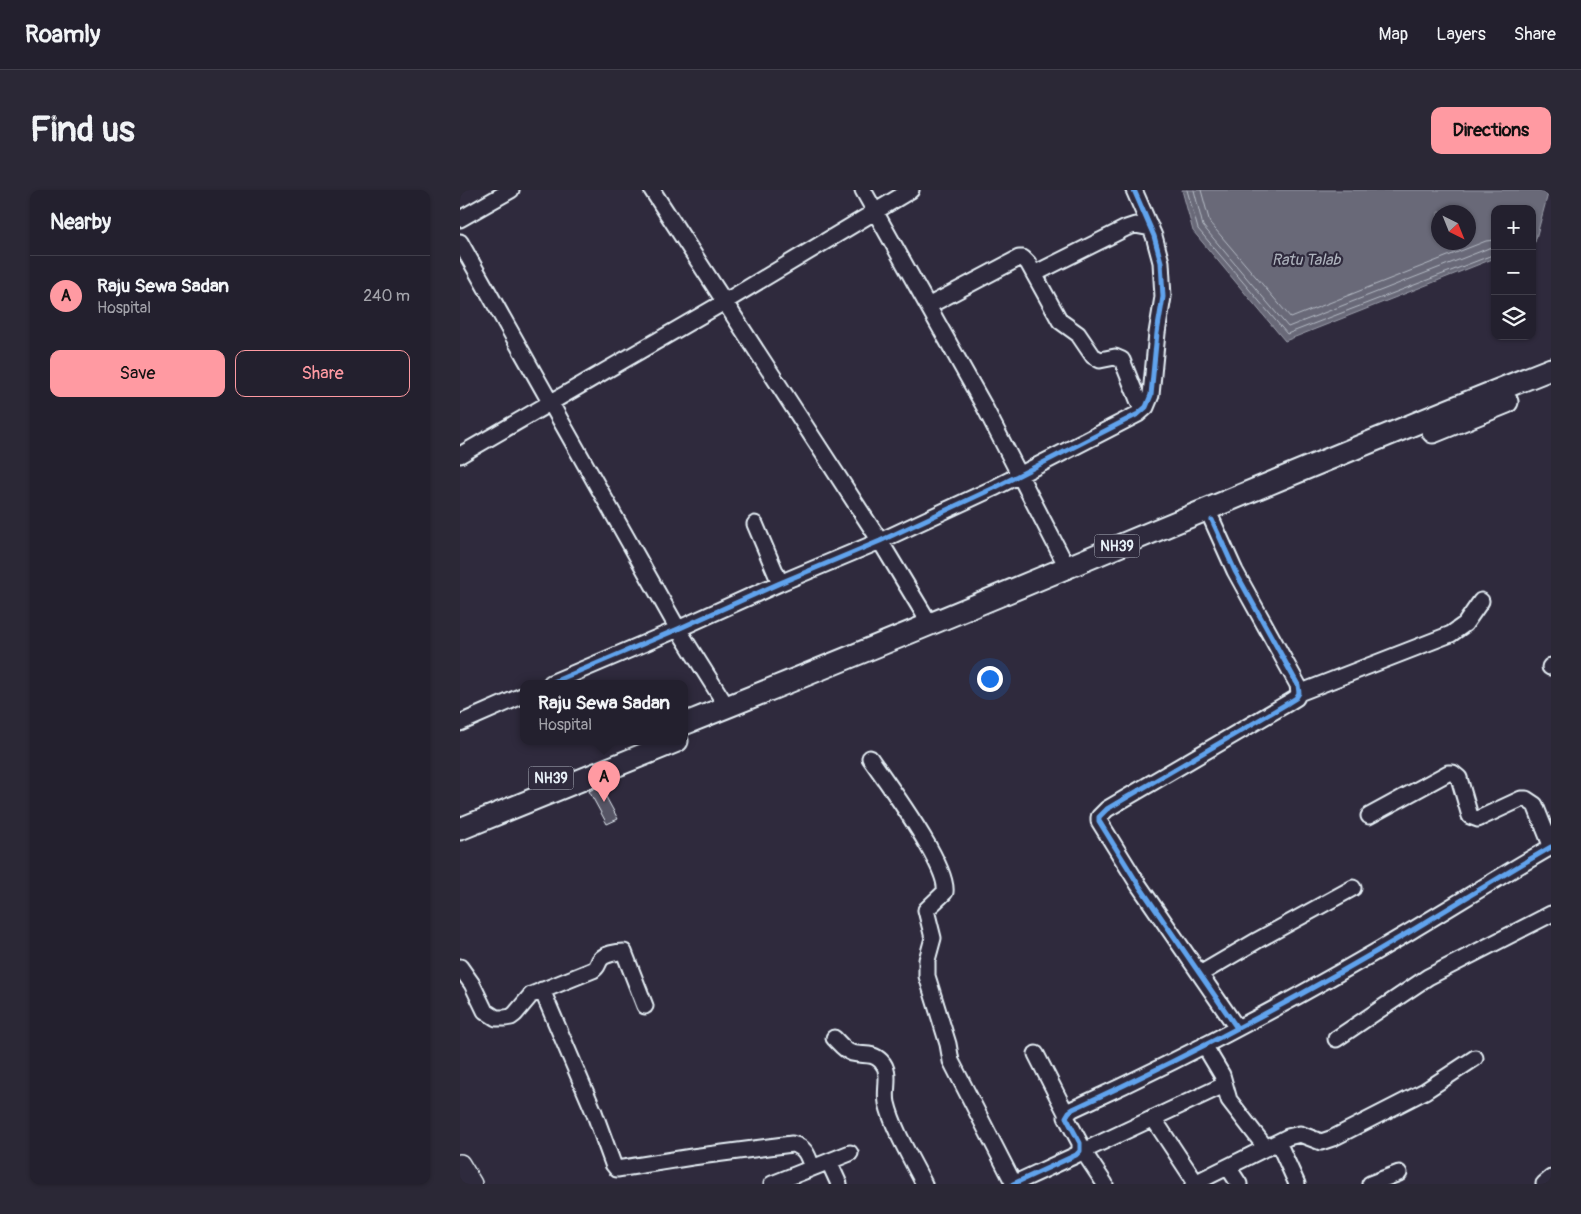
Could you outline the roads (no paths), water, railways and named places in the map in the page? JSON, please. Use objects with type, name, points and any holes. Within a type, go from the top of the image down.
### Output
[{"type":"highway","name":"NH39","points":[[688,722],[930,624],[1301,469],[1551,369]]},
{"type":"highway","name":"NH39","points":[[688,736],[982,617],[1339,468],[1551,385]]},
{"type":"highway","name":"NH39","points":[[460,816],[633,745]]},
{"type":"highway","name":"NH39","points":[[460,829],[667,745]]},
{"type":"main road","points":[[460,1164],[472,1184]]},
{"type":"street","points":[[460,219],[511,190]]},
{"type":"street","points":[[652,190],[726,301],[880,541],[930,624]]},
{"type":"street","points":[[863,190],[984,406],[1067,567]]},
{"type":"street","points":[[460,455],[726,301],[911,190]]},
{"type":"street","points":[[558,680],[678,629],[780,582],[880,541],[994,488],[1146,407],[1151,395],[1162,297],[1161,262],[1151,228],[1134,190]]},
{"type":"street","points":[[1034,274],[1126,228],[1135,225],[1151,228]]},
{"type":"street","points":[[460,242],[678,629],[727,707]]},
{"type":"street","points":[[928,306],[1019,258],[1026,260],[1060,321],[1078,334],[1093,356],[1100,360],[1115,357],[1122,360],[1142,410]]},
{"type":"street","points":[[1212,520],[1235,571],[1298,685],[1299,693]]},
{"type":"street","points":[[755,524],[780,582]]},
{"type":"street","points":[[1237,1028],[1138,884],[1101,826],[1100,817],[1107,809],[1288,703],[1296,698],[1299,693],[1452,634],[1465,624],[1481,601]]},
{"type":"street","points":[[460,723],[520,697]]},
{"type":"street","points":[[870,758],[922,835],[945,884],[945,892],[926,910],[933,938],[927,960],[927,976],[948,1044],[951,1061],[1013,1184],[1076,1155],[1082,1149],[1224,1085]]},
{"type":"street","points":[[1067,1115],[1073,1109],[1125,1085],[1307,991],[1396,940],[1551,846],[1535,805],[1526,799],[1521,799],[1478,819],[1470,816],[1459,778],[1453,773],[1448,773],[1370,816]]},
{"type":"street","points":[[1200,974],[1353,888]]},
{"type":"street","points":[[1336,1039],[1428,977],[1551,914]]},
{"type":"street","points":[[460,967],[472,984],[485,1011],[496,1018],[511,1017],[531,995],[593,970],[604,956],[621,951],[626,954],[645,1006]]},
{"type":"street","points":[[542,990],[594,1112],[613,1164],[617,1169],[792,1144],[802,1147],[812,1168]]},
{"type":"street","points":[[834,1038],[852,1053],[870,1054],[875,1056],[885,1066],[888,1105],[903,1142],[924,1184]]},
{"type":"street","points":[[1204,1045],[1222,1075],[1229,1100],[1272,1145],[1297,1184]]},
{"type":"street","points":[[1036,1054],[1067,1115],[1068,1123],[1082,1149],[1105,1184]]},
{"type":"street","points":[[1153,1118],[1197,1183],[1272,1145],[1300,1134],[1321,1142],[1333,1138],[1425,1091],[1475,1058]]},
{"type":"street","points":[[772,1184],[850,1153]]},
{"type":"street","points":[[829,1162],[839,1184]]},
{"type":"street","points":[[1228,1167],[1239,1184]]},
{"type":"street","points":[[1370,1184],[1399,1173]]},
{"type":"street","points":[[1544,1184],[1551,1178]]},
{"type":"water","name":"Ratu Talab","points":[[1182,190],[1549,190],[1536,238],[1536,205],[1491,205],[1491,260],[1285,341],[1193,231]]},
{"type":"place","name":"Raju Sewa Sadan","points":[[604,802]]}]
